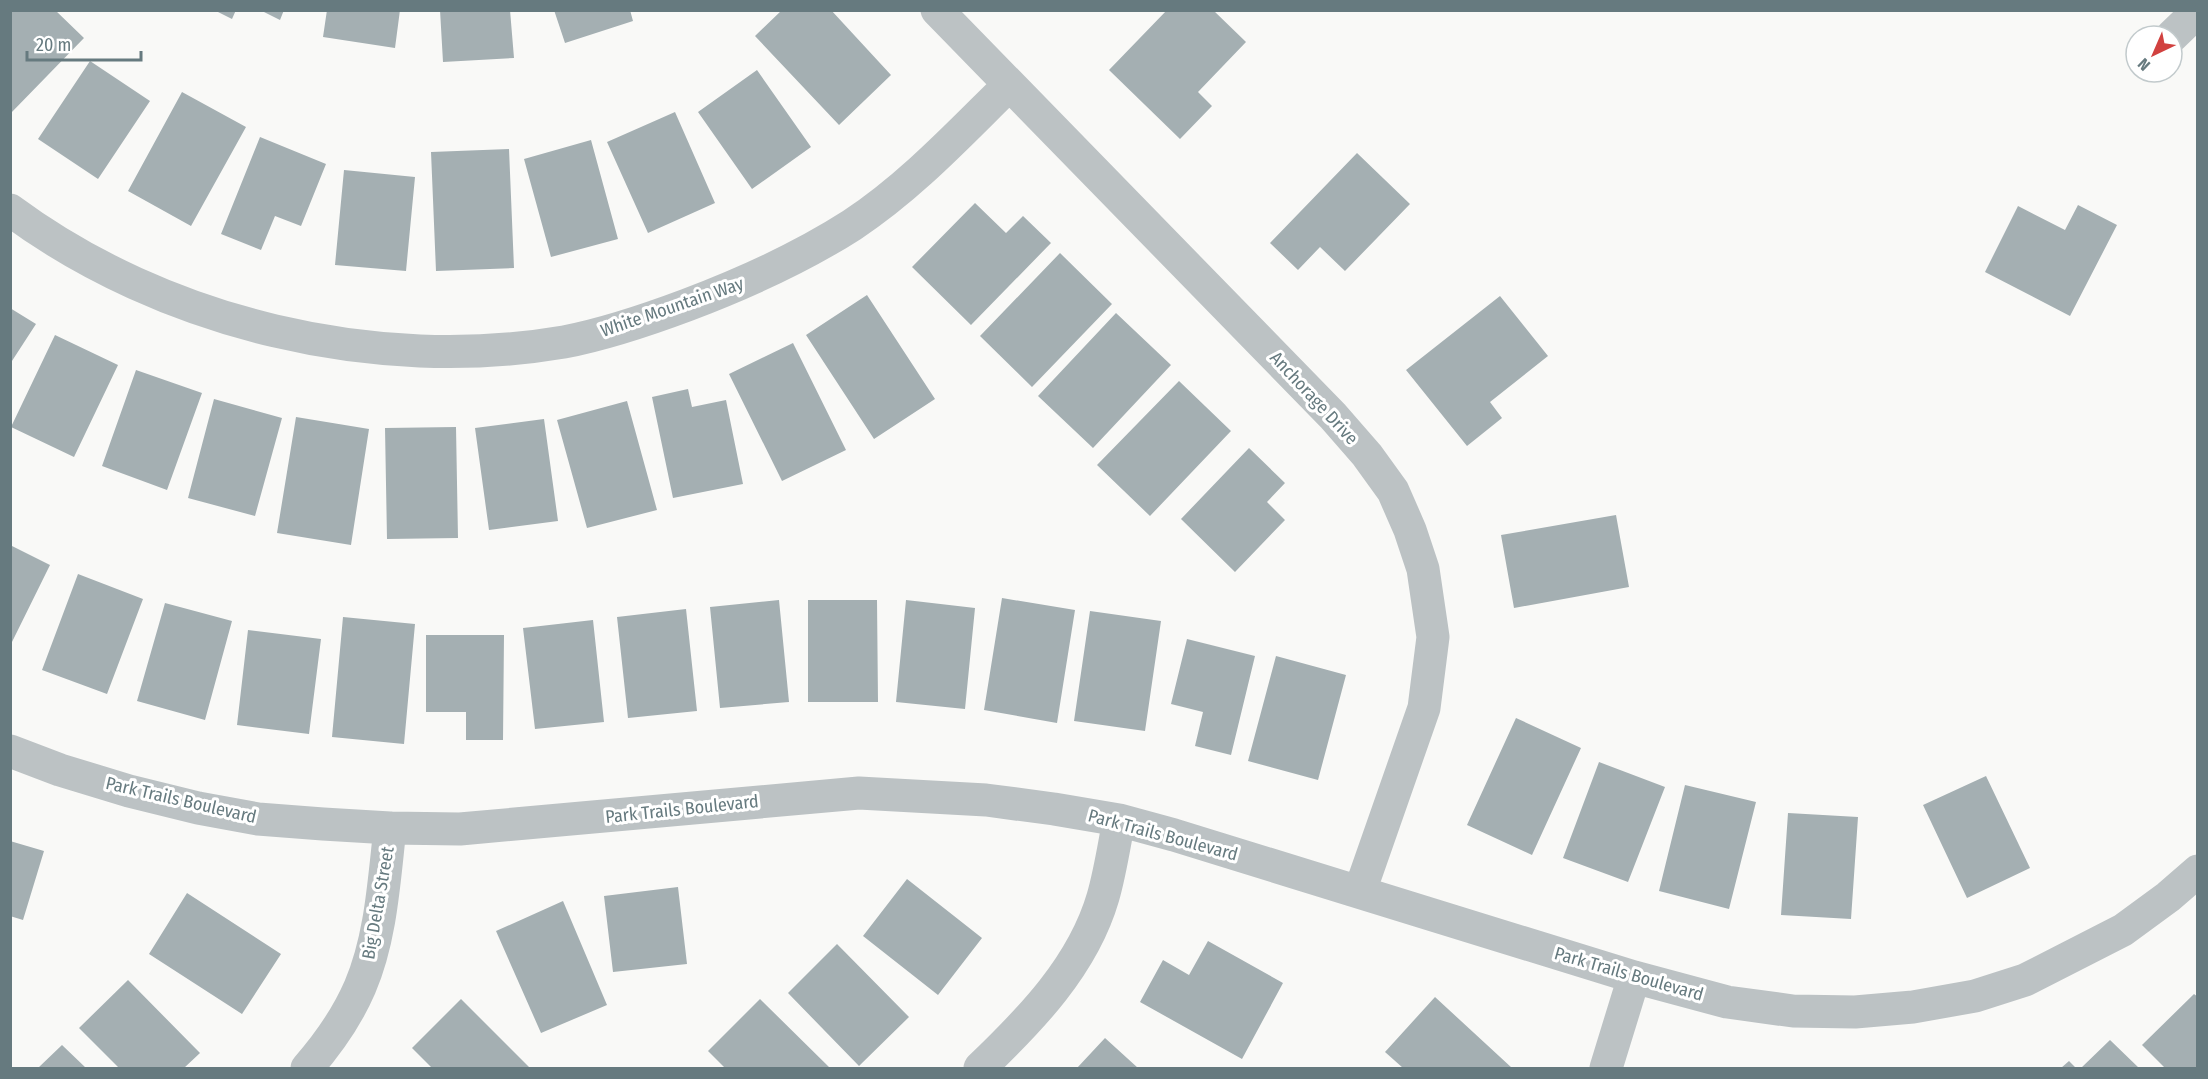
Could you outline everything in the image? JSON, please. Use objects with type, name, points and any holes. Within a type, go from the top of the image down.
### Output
[{"type":"street","name":"Anchorage Drive","points":[[937,10],[1333,416],[1367,455],[1393,491],[1423,569],[1433,638],[1424,708],[1413,745],[1360,891]]},
{"type":"street","points":[[2184,24],[2198,11]]},
{"type":"street","name":"White Mountain Way","points":[[10,210],[73,251],[121,278],[217,314],[266,328],[327,341],[418,352],[474,351],[565,342],[613,330],[671,311],[769,272],[814,248],[891,197],[923,170],[1009,85]]},
{"type":"street","name":"Park Trails Boulevard","points":[[10,751],[129,791],[198,808],[258,819],[390,828],[460,829],[520,825],[859,793],[986,800],[1119,820],[1360,891],[1634,976],[1727,1002],[1793,1011],[1855,1012],[1913,1007],[1975,996],[2025,980],[2123,930],[2168,897],[2198,871]]},
{"type":"street","points":[[980,1068],[1017,1032],[1058,983],[1092,927],[1103,897],[1119,820]]},
{"type":"street","name":"Big Delta Street","points":[[307,1068],[332,1037],[360,987],[371,954],[376,929],[390,828]]},
{"type":"street","points":[[1605,1068],[1634,976]]},
{"type":"building","points":[[10,10],[55,10],[84,38],[10,114]]},
{"type":"building","points":[[214,10],[236,10],[232,19]]},
{"type":"building","points":[[260,10],[284,10],[280,20]]},
{"type":"building","points":[[327,10],[400,10],[395,48],[323,37]]},
{"type":"building","points":[[440,10],[510,10],[514,58],[443,62]]},
{"type":"building","points":[[554,10],[630,10],[633,21],[565,43]]},
{"type":"building","points":[[782,10],[831,10],[891,75],[839,125],[755,36]]},
{"type":"building","points":[[1167,10],[1213,10],[1246,42],[1198,92],[1212,106],[1180,139],[1109,70]]},
{"type":"building","points":[[90,61],[150,101],[98,179],[38,139]]},
{"type":"building","points":[[757,70],[811,147],[752,189],[698,112]]},
{"type":"building","points":[[182,92],[246,127],[191,226],[128,191]]},
{"type":"building","points":[[675,112],[715,203],[648,233],[607,142]]},
{"type":"building","points":[[260,137],[326,164],[301,226],[275,216],[261,250],[221,234]]},
{"type":"building","points":[[591,140],[618,239],[551,257],[524,159]]},
{"type":"building","points":[[509,149],[514,268],[436,271],[431,152]]},
{"type":"building","points":[[1357,153],[1410,204],[1345,271],[1320,247],[1298,270],[1270,243]]},
{"type":"building","points":[[344,170],[415,177],[406,271],[335,265]]},
{"type":"building","points":[[975,203],[1006,233],[1023,216],[1051,243],[971,325],[912,267]]},
{"type":"building","points":[[2078,205],[2117,225],[2070,316],[1985,272],[2018,206],[2065,230]]},
{"type":"building","points":[[1060,253],[1112,304],[1032,387],[980,336]]},
{"type":"building","points":[[867,295],[935,399],[874,439],[806,335]]},
{"type":"building","points":[[1500,296],[1548,356],[1490,402],[1502,418],[1467,446],[1406,370]]},
{"type":"building","points":[[10,308],[36,324],[10,364]]},
{"type":"building","points":[[1116,313],[1171,365],[1093,448],[1038,396]]},
{"type":"building","points":[[55,335],[118,365],[74,457],[11,427]]},
{"type":"building","points":[[793,343],[846,450],[782,481],[729,374]]},
{"type":"building","points":[[136,370],[202,393],[167,490],[102,466]]},
{"type":"building","points":[[1179,381],[1231,431],[1150,516],[1097,465]]},
{"type":"building","points":[[688,389],[692,407],[726,400],[743,484],[673,498],[652,397]]},
{"type":"building","points":[[214,399],[282,418],[255,516],[188,498]]},
{"type":"building","points":[[627,401],[657,510],[587,528],[557,420]]},
{"type":"building","points":[[296,417],[369,429],[351,545],[277,533]]},
{"type":"building","points":[[544,419],[558,521],[489,530],[475,428]]},
{"type":"building","points":[[456,427],[458,538],[387,539],[385,428]]},
{"type":"building","points":[[1249,448],[1285,483],[1267,502],[1285,520],[1235,572],[1181,519]]},
{"type":"building","points":[[1616,515],[1629,587],[1514,608],[1501,535]]},
{"type":"building","points":[[10,545],[50,565],[10,646]]},
{"type":"building","points":[[78,574],[143,599],[107,694],[42,670]]},
{"type":"building","points":[[1002,598],[1075,610],[1057,723],[984,710]]},
{"type":"building","points":[[779,600],[789,702],[720,708],[710,607]]},
{"type":"building","points":[[808,600],[877,600],[878,702],[808,702]]},
{"type":"building","points":[[906,600],[975,608],[965,709],[896,702]]},
{"type":"building","points":[[165,603],[232,621],[205,720],[137,701]]},
{"type":"building","points":[[686,609],[697,711],[628,718],[617,617]]},
{"type":"building","points":[[1090,611],[1161,621],[1145,731],[1074,721]]},
{"type":"building","points":[[343,617],[415,624],[404,744],[332,737]]},
{"type":"building","points":[[593,620],[604,722],[535,729],[523,628]]},
{"type":"building","points":[[248,630],[321,639],[309,734],[237,725]]},
{"type":"building","points":[[426,635],[504,635],[503,740],[466,740],[466,712],[426,712]]},
{"type":"building","points":[[1187,639],[1255,656],[1231,755],[1195,746],[1203,712],[1171,704]]},
{"type":"building","points":[[1276,656],[1346,675],[1318,780],[1248,761]]},
{"type":"building","points":[[1516,718],[1581,748],[1532,855],[1467,825]]},
{"type":"building","points":[[1599,762],[1665,787],[1628,882],[1563,858]]},
{"type":"building","points":[[1986,776],[2030,868],[1967,898],[1923,805]]},
{"type":"building","points":[[1685,785],[1756,802],[1729,909],[1659,891]]},
{"type":"building","points":[[1788,813],[1858,817],[1851,919],[1781,915]]},
{"type":"building","points":[[10,841],[44,851],[23,920],[10,916]]},
{"type":"building","points":[[907,879],[982,938],[938,995],[863,936]]},
{"type":"building","points":[[678,887],[687,964],[613,972],[604,896]]},
{"type":"building","points":[[187,893],[281,954],[242,1014],[149,954]]},
{"type":"building","points":[[563,901],[607,1005],[541,1033],[496,931]]},
{"type":"building","points":[[1208,941],[1283,983],[1242,1059],[1140,1002],[1163,960],[1189,975]]},
{"type":"building","points":[[837,944],[909,1017],[859,1066],[788,993]]},
{"type":"building","points":[[128,980],[200,1053],[184,1068],[119,1068],[79,1028]]},
{"type":"building","points":[[2194,994],[2198,997],[2198,1068],[2165,1068],[2142,1045]]},
{"type":"building","points":[[1435,997],[1512,1068],[1403,1068],[1385,1052]]},
{"type":"building","points":[[461,999],[530,1068],[432,1068],[412,1048]]},
{"type":"building","points":[[760,999],[830,1068],[725,1068],[708,1051]]},
{"type":"building","points":[[1105,1038],[1138,1068],[1077,1068]]},
{"type":"building","points":[[2110,1040],[2139,1068],[2081,1068]]},
{"type":"building","points":[[62,1045],[86,1068],[38,1068]]},
{"type":"building","points":[[2069,1061],[2076,1068],[2061,1068]]}]
